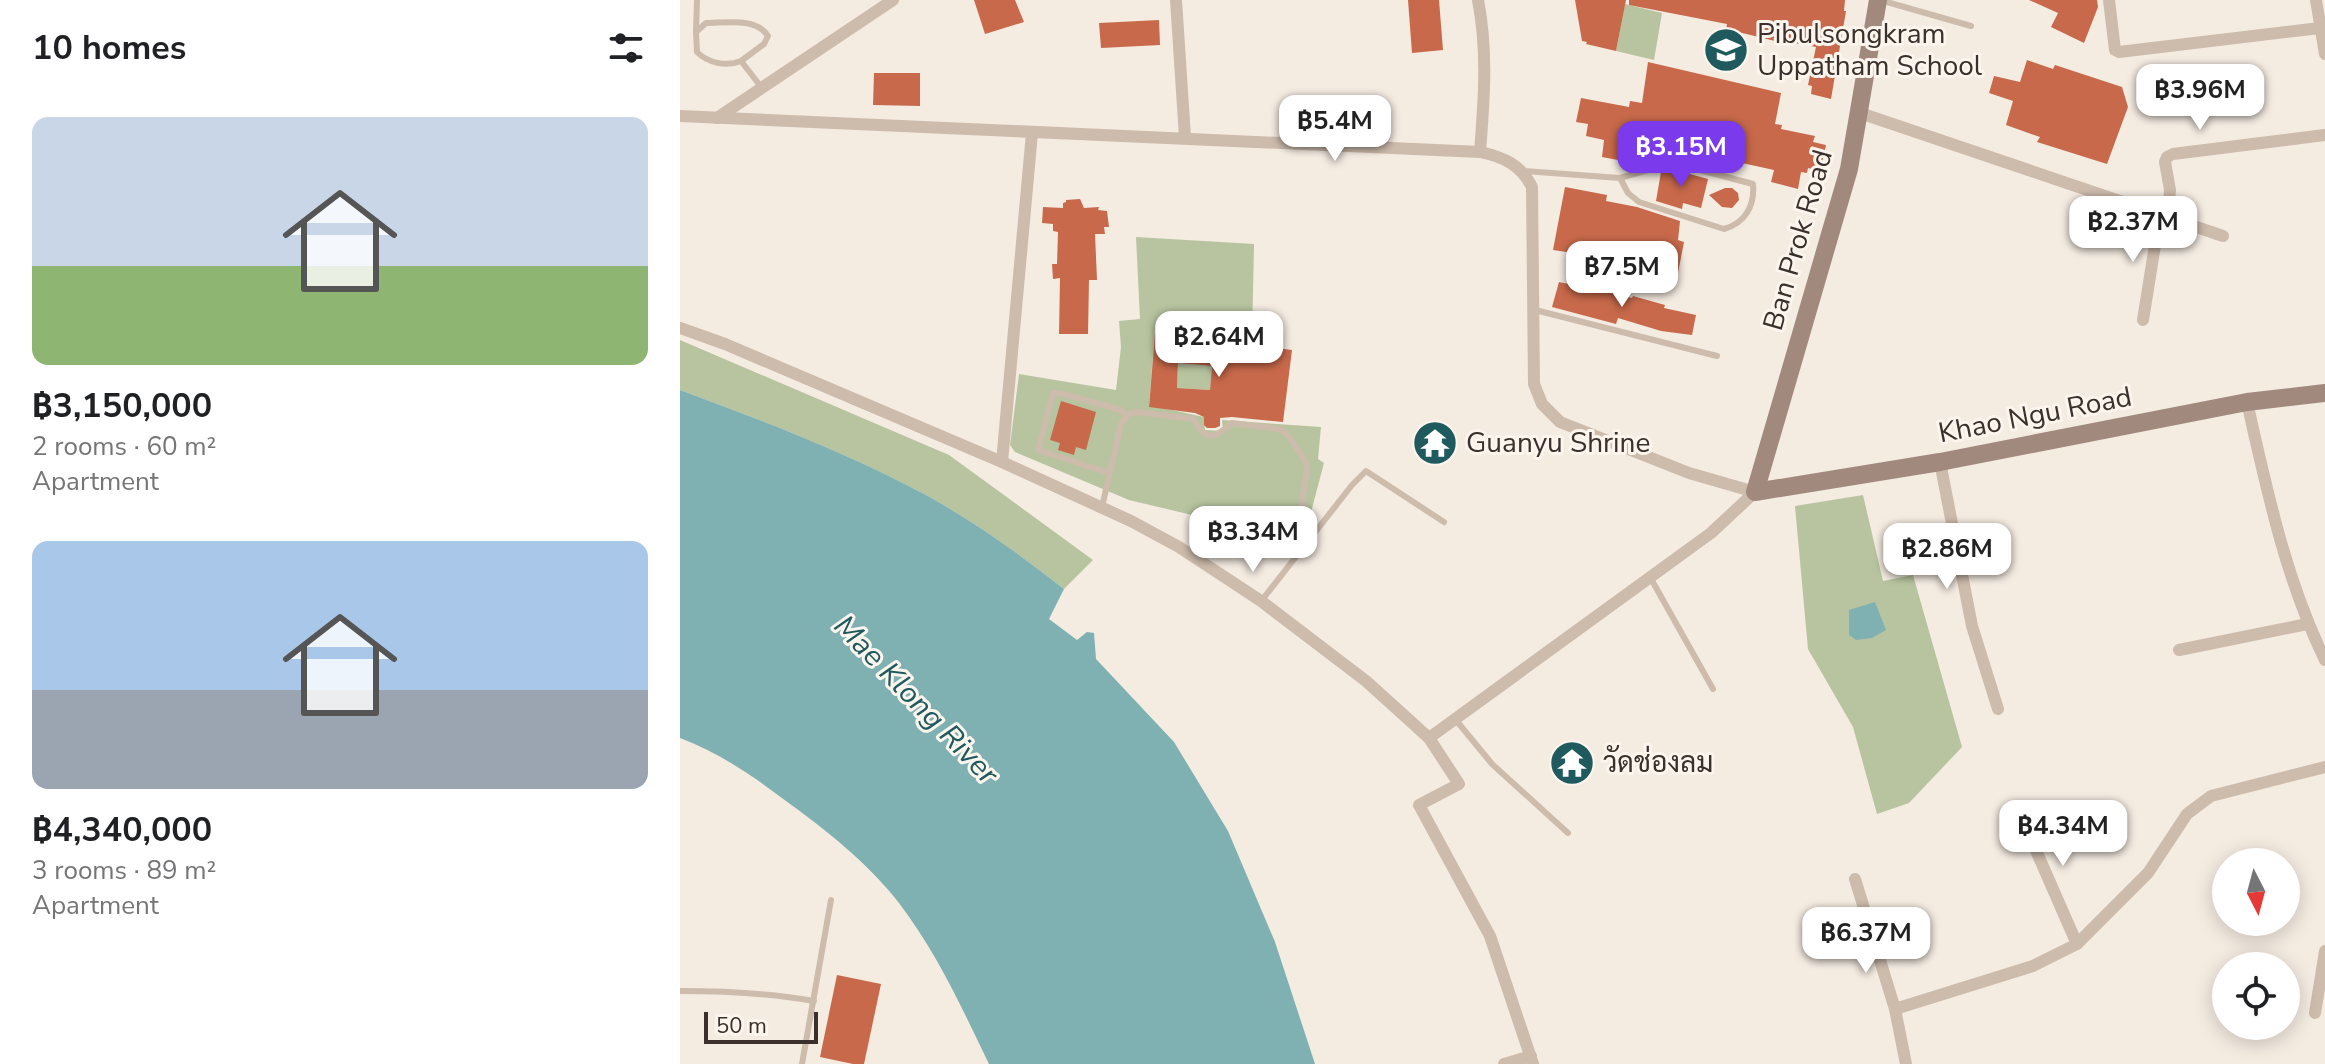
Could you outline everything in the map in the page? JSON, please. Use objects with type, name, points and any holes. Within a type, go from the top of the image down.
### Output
[{"type":"street","points":[[717,118],[893,0]]},
{"type":"street","points":[[1176,0],[1185,137]]},
{"type":"street","points":[[1478,0],[1484,33],[1485,79],[1480,152]]},
{"type":"street","name":"Ban Prok Road","points":[[1755,492],[1849,169],[1879,0]]},
{"type":"street","points":[[2109,0],[2115,50],[2119,52],[2320,28]]},
{"type":"street","points":[[2316,0],[2325,54]]},
{"type":"street","points":[[1860,113],[2223,236]]},
{"type":"street","points":[[680,116],[1185,137],[1496,155],[1524,171],[1532,187],[1534,384],[1542,404],[1560,422],[1689,473],[1755,492]]},
{"type":"street","points":[[1002,462],[1032,133]]},
{"type":"street","points":[[2143,320],[2170,190],[2165,162],[2167,157],[2325,135]]},
{"type":"street","points":[[680,328],[725,344],[1102,507],[1179,547],[1261,601],[1366,681],[1429,738],[1459,784],[1419,805],[1490,936],[1532,1060],[1504,1064]]},
{"type":"street","name":"Khao Ngu Road","points":[[1755,492],[1940,462],[2247,402],[2325,393]]},
{"type":"street","points":[[2247,402],[2294,589],[2325,660]]},
{"type":"street","points":[[1940,462],[1972,626],[1998,709]]},
{"type":"street","points":[[1429,738],[1711,533],[1755,492]]},
{"type":"street","points":[[2179,650],[2307,624]]},
{"type":"street","points":[[1895,1009],[2033,966],[2077,944],[2148,873],[2187,814],[2211,796],[2325,767]]},
{"type":"street","points":[[2017,807],[2077,944]]},
{"type":"street","points":[[1855,879],[1895,1009],[1906,1064]]},
{"type":"street","points":[[2315,1013],[2325,951]]},
{"type":"lane","points":[[696,32],[706,23],[753,24],[763,28],[768,36],[764,44],[741,61],[732,64],[706,61],[697,52],[696,32],[697,0]]},
{"type":"lane","points":[[1879,0],[1971,26]]},
{"type":"lane","points":[[741,61],[762,88]]},
{"type":"lane","points":[[1524,171],[1620,178],[1677,164],[1753,184],[1754,191],[1745,218],[1724,229],[1639,202],[1628,193],[1620,178]]},
{"type":"lane","points":[[1533,309],[1717,356]]},
{"type":"lane","points":[[1109,473],[1038,450],[1053,393],[1121,410],[1127,416]]},
{"type":"lane","points":[[1102,507],[1121,424],[1127,416],[1137,412],[1193,419],[1201,431],[1209,435],[1223,432],[1232,423],[1279,429],[1286,433],[1305,460],[1307,468],[1298,530],[1287,544],[1300,553]]},
{"type":"lane","points":[[1261,601],[1366,471],[1444,522]]},
{"type":"lane","points":[[1650,577],[1713,689]]},
{"type":"lane","points":[[1455,719],[1492,764],[1568,833]]},
{"type":"lane","points":[[802,1064],[831,900]]},
{"type":"lane","points":[[680,991],[782,995],[814,1001]]},
{"type":"green space","points":[[1625,4],[1662,13],[1654,60],[1616,51]]},
{"type":"green space","points":[[1136,237],[1254,244],[1252,339],[1155,331],[1149,405],[1204,417],[1205,430],[1223,431],[1222,420],[1321,427],[1318,459],[1324,463],[1306,531],[1213,520],[1129,500],[1015,452],[1010,445],[1019,374],[1116,390],[1121,347],[1119,321],[1140,319]]},
{"type":"green space","points":[[680,340],[949,455],[1093,560],[1064,589],[963,517],[898,480],[837,452],[680,390]]},
{"type":"green space","points":[[1178,363],[1212,366],[1210,390],[1177,388]]},
{"type":"green space","points":[[1863,495],[1883,581],[1913,575],[1962,747],[1909,803],[1877,814],[1853,727],[1808,649],[1795,506]]},
{"type":"water","name":"Mae Klong River","points":[[680,390],[837,452],[898,480],[963,517],[1064,589],[1049,619],[1077,640],[1087,632],[1094,633],[1096,659],[1174,742],[1228,831],[1275,942],[1315,1064],[989,1064],[925,941],[874,874],[831,835],[761,783],[722,757],[680,738]]},
{"type":"water","points":[[1875,602],[1886,630],[1872,638],[1856,640],[1849,635],[1849,610]]},
{"type":"building","points":[[974,0],[1015,0],[1024,22],[985,34]]},
{"type":"building","points":[[1408,0],[1439,0],[1443,50],[1412,53]]},
{"type":"building","points":[[1575,0],[1626,0],[1616,51],[1582,41]]},
{"type":"building","points":[[1629,0],[1845,0],[1846,11],[1831,99],[1811,94],[1812,86],[1808,85],[1816,47],[1783,43],[1726,29],[1727,24],[1629,5]]},
{"type":"building","points":[[2029,0],[2097,0],[2098,7],[2084,43],[2051,27],[2058,13]]},
{"type":"building","points":[[1159,20],[1160,45],[1101,48],[1099,23]]},
{"type":"building","points":[[2027,60],[2053,69],[2055,65],[2122,87],[2128,107],[2107,164],[2037,142],[2040,137],[2006,125],[2013,101],[1989,93],[1994,76],[2020,82]]},
{"type":"building","points":[[1648,62],[1781,93],[1775,124],[1782,125],[1781,129],[1815,136],[1813,142],[1826,145],[1820,171],[1808,168],[1807,173],[1801,172],[1798,189],[1771,182],[1774,170],[1742,163],[1743,157],[1677,141],[1674,158],[1644,165],[1602,157],[1604,140],[1586,136],[1588,124],[1576,122],[1581,98],[1629,107],[1630,101],[1642,103]]},
{"type":"building","points":[[874,73],[920,73],[920,106],[873,105]]},
{"type":"building","points":[[1675,170],[1708,179],[1701,208],[1683,203],[1682,209],[1656,201],[1661,172]]},
{"type":"building","points":[[1565,187],[1607,195],[1606,201],[1680,221],[1678,240],[1684,242],[1678,273],[1627,261],[1553,250]]},
{"type":"building","points":[[1732,188],[1738,193],[1739,200],[1732,208],[1722,207],[1709,195]]},
{"type":"building","points":[[1080,199],[1084,208],[1099,207],[1098,210],[1107,211],[1109,227],[1104,227],[1105,234],[1095,234],[1097,280],[1089,280],[1088,334],[1059,334],[1060,278],[1053,279],[1052,264],[1057,264],[1058,232],[1053,231],[1053,224],[1042,223],[1043,207],[1063,208],[1066,200]]},
{"type":"building","points":[[1559,282],[1633,296],[1665,305],[1664,308],[1696,315],[1692,335],[1661,331],[1618,318],[1616,324],[1552,307]]},
{"type":"building","points":[[1155,333],[1292,350],[1283,422],[1232,417],[1220,418],[1220,426],[1207,428],[1204,417],[1195,413],[1149,407]],"holes":[[[1178,363],[1212,366],[1210,390],[1177,388]]]},
{"type":"building","points":[[1061,401],[1096,412],[1086,450],[1076,447],[1074,455],[1058,450],[1060,443],[1050,440]]},
{"type":"building","points":[[837,975],[881,984],[864,1064],[820,1057]]},
{"type":"place","name":"Pibulsongkram Uppatham School","points":[[1726,50]]},
{"type":"place","name":"Guanyu Shrine","points":[[1435,443]]},
{"type":"place","name":"วัดช่องลม","points":[[1572,763]]}]
